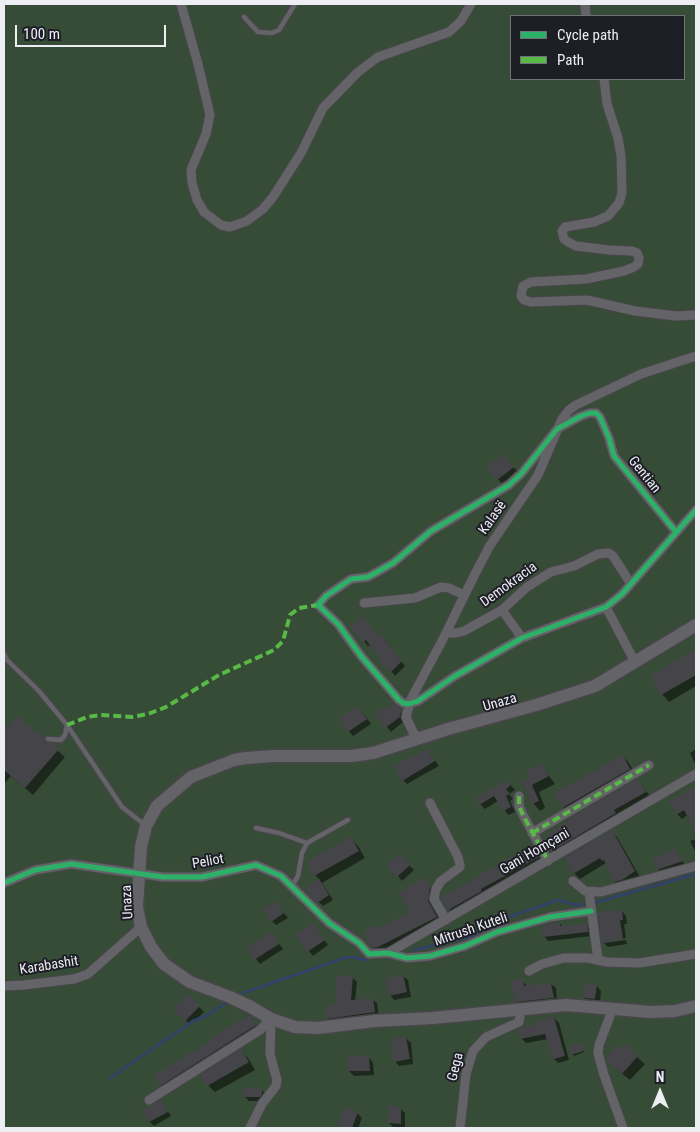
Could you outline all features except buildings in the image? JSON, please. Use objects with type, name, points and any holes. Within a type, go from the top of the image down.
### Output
[{"type":"main road","name":"Unaza","points":[[696,625],[595,686],[419,739],[361,755],[273,756],[234,760],[191,777],[157,806],[146,826],[140,847],[137,907],[141,927],[151,947],[164,964],[190,982],[230,997],[271,1019],[295,1027],[318,1028],[374,1021],[433,1018],[566,1005],[651,1012],[675,1011],[696,1006]]},
{"type":"street","points":[[181,4],[210,115],[206,134],[191,170],[192,183],[197,200],[204,212],[221,225],[230,227],[247,222],[263,209],[273,197],[301,153],[323,108],[358,72],[378,57],[435,39],[449,32],[460,21],[471,4]]},
{"type":"street","points":[[604,80],[607,104],[618,138],[621,156],[622,193],[619,204],[608,216],[594,222],[565,227],[562,235],[564,239],[576,246],[632,251],[636,253],[638,264],[634,267],[586,279],[531,282],[523,286],[521,296],[524,300],[531,302],[587,300],[635,311],[676,316],[696,315]]},
{"type":"street","name":"Kalasë","points":[[409,704],[489,547],[538,475],[557,429],[569,410],[641,374],[696,356]]},
{"type":"street","name":"Gentian","points":[[557,429],[581,416],[596,413],[604,426],[614,456],[676,532]]},
{"type":"street","points":[[557,429],[521,474],[509,485],[431,531],[393,563],[368,577],[351,579],[326,596],[318,605],[338,624],[361,656],[403,703],[409,704],[418,701],[455,676],[522,638],[606,606],[622,594],[695,513]]},
{"type":"street","name":"Demokracia","points":[[446,633],[456,634],[464,632],[502,610],[527,587],[551,572],[574,566],[598,554],[609,553],[613,556],[631,584]]},
{"type":"street","points":[[364,603],[415,598],[441,587],[449,588],[464,595]]},
{"type":"street","points":[[606,606],[635,662]]},
{"type":"street","points":[[502,610],[522,638]]},
{"type":"street","points":[[409,704],[406,717],[408,724],[419,739]]},
{"type":"street","points":[[532,833],[649,765]]},
{"type":"street","name":"Gani Homçani","points":[[388,953],[696,774]]},
{"type":"street","points":[[519,796],[522,815],[548,861]]},
{"type":"street","points":[[430,803],[458,857],[460,865],[460,868],[436,888],[434,900],[446,920]]},
{"type":"street","name":"Peliot","points":[[4,883],[35,870],[71,864],[163,876],[202,877],[256,865],[281,876],[329,923],[359,943],[369,954],[388,953]]},
{"type":"street","points":[[573,881],[585,891],[601,892],[696,866]]},
{"type":"street","points":[[589,892],[598,960]]},
{"type":"street","name":"Mitrush Kuteli","points":[[388,953],[407,958],[424,957],[465,946],[497,932],[525,923],[591,911]]},
{"type":"street","name":"Karabashit","points":[[4,986],[74,979],[88,974],[141,927]]},
{"type":"street","points":[[529,971],[542,964],[564,958],[588,958],[606,962],[639,964],[696,954]]},
{"type":"street","points":[[613,1008],[599,1045],[598,1053],[623,1128]]},
{"type":"street","name":"Gega","points":[[460,1128],[466,1074],[473,1051],[486,1037],[519,1022],[522,1009]]},
{"type":"street","points":[[149,1100],[260,1030],[271,1019]]},
{"type":"street","points":[[250,1128],[262,1104],[276,1086],[277,1080],[270,1054],[271,1019]]},
{"type":"lane","points":[[244,17],[258,32],[272,33],[279,30],[295,4]]},
{"type":"lane","points":[[4,654],[39,691],[67,725],[122,807],[146,826]]},
{"type":"lane","points":[[48,739],[61,740],[65,735],[67,725]]},
{"type":"lane","points":[[292,886],[298,876],[302,853],[307,843],[348,820]]},
{"type":"lane","points":[[256,828],[299,839],[307,843]]},
{"type":"green space","points":[[4,4],[696,4],[696,1128],[4,1128]]},
{"type":"waterway","points":[[594,903],[696,874]]},
{"type":"waterway","points":[[414,950],[469,937],[506,918],[558,900],[576,905],[582,904]]},
{"type":"waterway","points":[[243,993],[344,958],[352,957],[366,960]]},
{"type":"waterway","points":[[110,1078],[193,1021],[204,1017],[225,1004]]},
{"type":"marked path","points":[[67,725],[87,717],[100,715],[132,717],[148,714],[166,707],[219,675],[274,650],[283,641],[290,615],[299,608],[318,605]]},
{"type":"marked path","points":[[532,833],[649,765]]},
{"type":"marked path","points":[[519,796],[519,806],[523,815],[548,861]]},
{"type":"cycle path","points":[[676,532],[614,456],[600,417],[596,413],[590,413],[557,429],[521,474],[509,485],[431,531],[393,563],[368,577],[351,579],[326,596],[318,605],[338,624],[361,656],[399,700],[409,704],[418,701],[455,676],[522,638],[606,607],[622,594],[696,510]]},
{"type":"cycle path","points":[[4,883],[35,870],[71,864],[163,877],[202,877],[256,865],[281,876],[329,923],[359,943],[369,954],[388,953],[407,958],[430,956],[465,946],[497,932],[550,917],[591,911]]}]
